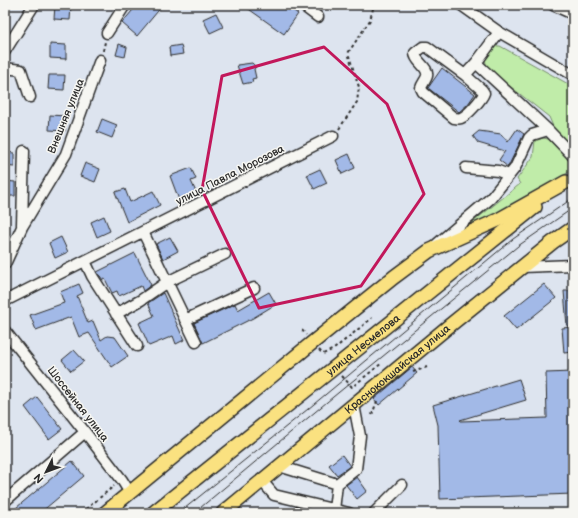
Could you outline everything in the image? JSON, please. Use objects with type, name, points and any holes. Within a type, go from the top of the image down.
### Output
[{"type":"main road","points":[[105,513],[370,296],[429,251],[498,220],[569,180]]},
{"type":"main road","name":"улица Несмелова","points":[[153,513],[569,180]]},
{"type":"main road","name":"Краснококшайская улица","points":[[223,513],[522,267],[573,228]]},
{"type":"street","points":[[5,51],[34,5]]},
{"type":"street","points":[[107,33],[125,5]]},
{"type":"street","points":[[302,5],[318,17]]},
{"type":"street","points":[[461,5],[499,32],[573,75]]},
{"type":"street","points":[[554,5],[573,14]]},
{"type":"street","points":[[465,75],[499,32]]},
{"type":"street","points":[[423,47],[428,47],[465,75],[484,93],[482,98],[464,116],[460,119],[454,118],[420,88],[428,74],[416,59],[415,53],[423,47]]},
{"type":"street","name":"Внешняя улица","points":[[5,264],[22,227],[66,154],[100,60]]},
{"type":"street","points":[[476,63],[548,130],[573,156]]},
{"type":"street","points":[[5,68],[20,70],[30,97]]},
{"type":"street","points":[[429,251],[491,198],[514,168],[529,138],[532,135],[548,130]]},
{"type":"street","name":"улица Павла Морозова","points":[[5,301],[333,136]]},
{"type":"street","points":[[22,227],[24,151]]},
{"type":"street","points":[[466,168],[498,171],[509,175]]},
{"type":"street","points":[[143,232],[196,342]]},
{"type":"street","points":[[553,242],[573,236]]},
{"type":"street","points":[[116,314],[141,300],[167,282],[225,254]]},
{"type":"street","points":[[85,261],[92,276],[137,346]]},
{"type":"street","points":[[522,267],[573,265]]},
{"type":"street","points":[[185,320],[254,288]]},
{"type":"street","name":"Шоссейная улица","points":[[5,331],[85,432],[122,480],[130,493]]},
{"type":"street","points":[[330,510],[337,484],[356,469],[360,436],[354,404]]},
{"type":"street","points":[[5,501],[85,432]]},
{"type":"street","points":[[279,466],[337,484]]},
{"type":"street","points":[[262,481],[274,495],[308,508],[349,513]]},
{"type":"street","points":[[374,513],[402,486]]},
{"type":"path","points":[[333,136],[357,102],[359,88],[348,53],[370,20],[374,5]]},
{"type":"path","points":[[100,60],[107,33]]},
{"type":"path","points":[[334,349],[372,318]]},
{"type":"path","points":[[342,376],[352,387],[382,363]]},
{"type":"path","points":[[415,370],[427,367]]},
{"type":"path","points":[[372,415],[376,402]]},
{"type":"path","points":[[81,513],[122,480]]},
{"type":"highlighted area","points":[[324,47],[387,104],[424,194],[361,286],[259,308],[202,190],[222,76]]},
{"type":"green space","points":[[495,46],[500,46],[570,85],[573,93],[573,136],[565,142],[555,131],[549,117],[487,68],[485,59]]},
{"type":"green space","points":[[543,138],[548,139],[572,163],[570,171],[522,204],[463,230],[520,184],[517,179],[533,157],[535,141]]},
{"type":"building","points":[[55,5],[71,6],[70,20],[54,19]]},
{"type":"building","points":[[137,5],[163,5],[137,36],[122,23]]},
{"type":"building","points":[[243,5],[286,5],[298,14],[284,34]]},
{"type":"building","points":[[216,13],[223,27],[210,33],[203,19]]},
{"type":"building","points":[[50,44],[66,45],[66,59],[50,58]]},
{"type":"building","points":[[119,44],[127,47],[125,57],[116,55]]},
{"type":"building","points":[[181,45],[183,54],[170,56],[169,47]]},
{"type":"building","points":[[252,63],[256,67],[254,69],[256,78],[252,79],[253,82],[243,84],[237,65]]},
{"type":"building","points":[[442,68],[475,94],[468,104],[459,112],[428,88]]},
{"type":"building","points":[[49,75],[65,75],[64,90],[48,89]]},
{"type":"building","points":[[50,115],[66,116],[65,131],[49,130]]},
{"type":"building","points":[[102,119],[117,125],[112,138],[97,132]]},
{"type":"building","points":[[517,129],[524,134],[508,167],[499,160],[505,151],[478,143],[473,136],[479,131],[501,134],[508,142]]},
{"type":"building","points":[[5,152],[14,153],[14,167],[5,166]]},
{"type":"building","points":[[349,154],[355,168],[342,174],[336,160]]},
{"type":"building","points":[[85,163],[100,169],[95,182],[80,176]]},
{"type":"building","points":[[191,168],[196,179],[191,181],[196,192],[179,200],[170,176]]},
{"type":"building","points":[[320,169],[327,183],[314,189],[307,175]]},
{"type":"building","points":[[5,181],[15,182],[15,196],[5,196]]},
{"type":"building","points":[[125,189],[130,202],[153,191],[160,205],[127,222],[115,192]]},
{"type":"building","points":[[104,216],[110,231],[97,237],[91,222]]},
{"type":"building","points":[[61,237],[68,252],[55,258],[49,243]]},
{"type":"building","points":[[170,237],[178,251],[163,259],[156,244]]},
{"type":"building","points":[[135,253],[151,285],[143,291],[141,286],[119,296],[117,291],[112,293],[105,279],[103,280],[97,272]]},
{"type":"building","points":[[79,284],[83,293],[77,296],[88,323],[93,321],[101,340],[107,336],[115,337],[128,356],[112,367],[89,333],[79,337],[71,317],[36,330],[30,315],[64,303],[60,292]]},
{"type":"building","points":[[544,284],[556,298],[516,330],[504,316]]},
{"type":"building","points":[[564,291],[573,291],[573,325],[567,326]]},
{"type":"building","points":[[269,292],[276,304],[253,318],[203,343],[194,323],[235,304],[238,310]]},
{"type":"building","points":[[163,293],[184,340],[176,344],[173,336],[149,346],[139,323],[154,316],[148,303]]},
{"type":"building","points":[[573,327],[573,352],[564,353],[562,328]]},
{"type":"building","points":[[74,350],[84,361],[71,371],[62,360]]},
{"type":"building","points":[[412,367],[417,373],[379,405],[374,399]]},
{"type":"building","points":[[572,372],[573,494],[440,499],[438,425],[433,405],[519,379],[526,400],[460,420],[547,418],[546,373]]},
{"type":"building","points":[[37,397],[62,429],[49,439],[25,407]]},
{"type":"building","points":[[342,455],[350,466],[337,475],[329,465]]},
{"type":"building","points":[[72,461],[84,476],[40,513],[10,513]]},
{"type":"building","points":[[357,477],[367,491],[357,499],[346,485]]},
{"type":"tram line","points":[[179,513],[308,409],[513,239],[573,198]]},
{"type":"tram line","points":[[194,513],[518,246],[573,208]]}]
